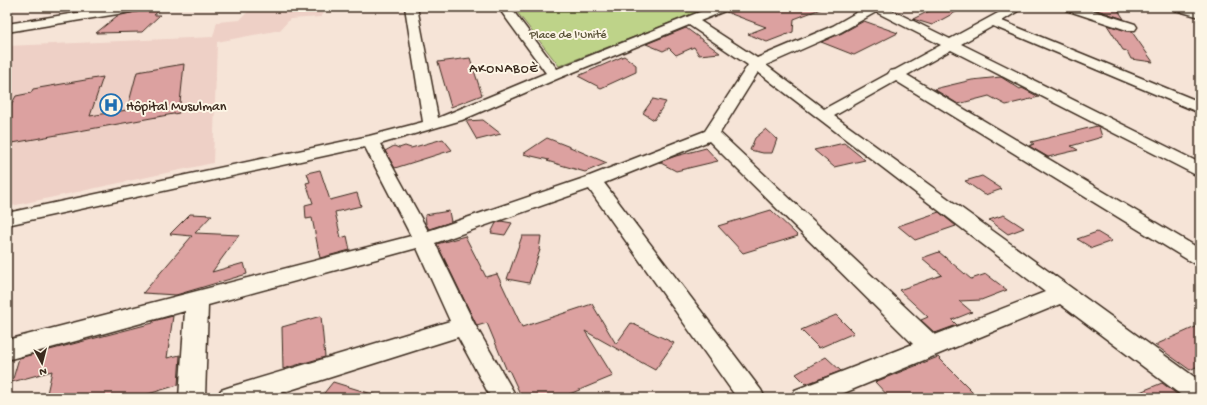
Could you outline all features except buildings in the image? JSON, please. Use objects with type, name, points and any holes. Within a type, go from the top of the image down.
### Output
[{"type":"street","points":[[65,18],[84,7]]},
{"type":"street","points":[[7,28],[136,7]]},
{"type":"street","points":[[411,7],[431,125]]},
{"type":"street","points":[[504,7],[554,75]]},
{"type":"street","points":[[7,219],[370,142],[431,125],[456,117],[554,75],[723,7]]},
{"type":"street","points":[[7,350],[423,240],[593,181],[712,134],[756,64],[837,29],[876,7],[951,43],[1200,170]]},
{"type":"street","points":[[822,116],[895,74],[1018,7]]},
{"type":"street","points":[[1070,7],[1131,27]]},
{"type":"street","points":[[1179,7],[1200,13]]},
{"type":"street","points":[[690,20],[756,64],[822,116],[1064,293],[1200,395]]},
{"type":"street","points":[[992,21],[1200,108]]},
{"type":"street","points":[[895,74],[1200,258]]},
{"type":"street","points":[[712,134],[932,347]]},
{"type":"street","points":[[370,142],[423,240],[464,326],[504,398]]},
{"type":"street","points":[[593,181],[752,398]]},
{"type":"street","points":[[804,398],[1064,293]]},
{"type":"street","points":[[192,398],[197,300]]},
{"type":"street","points":[[230,398],[268,392],[464,326]]},
{"type":"shaded area","name":"Hôpital Musulman","points":[[252,7],[327,7],[321,17],[290,19],[280,30],[217,42],[213,163],[7,207],[7,46],[213,37],[217,22],[240,20]]},
{"type":"green space","name":"Place de l'Unité","points":[[513,7],[711,7],[559,66]]},
{"type":"place","name":"Hôpital Musulman","points":[[111,105]]},
{"type":"district","name":"AKONABOÈ","points":[[504,67]]}]
